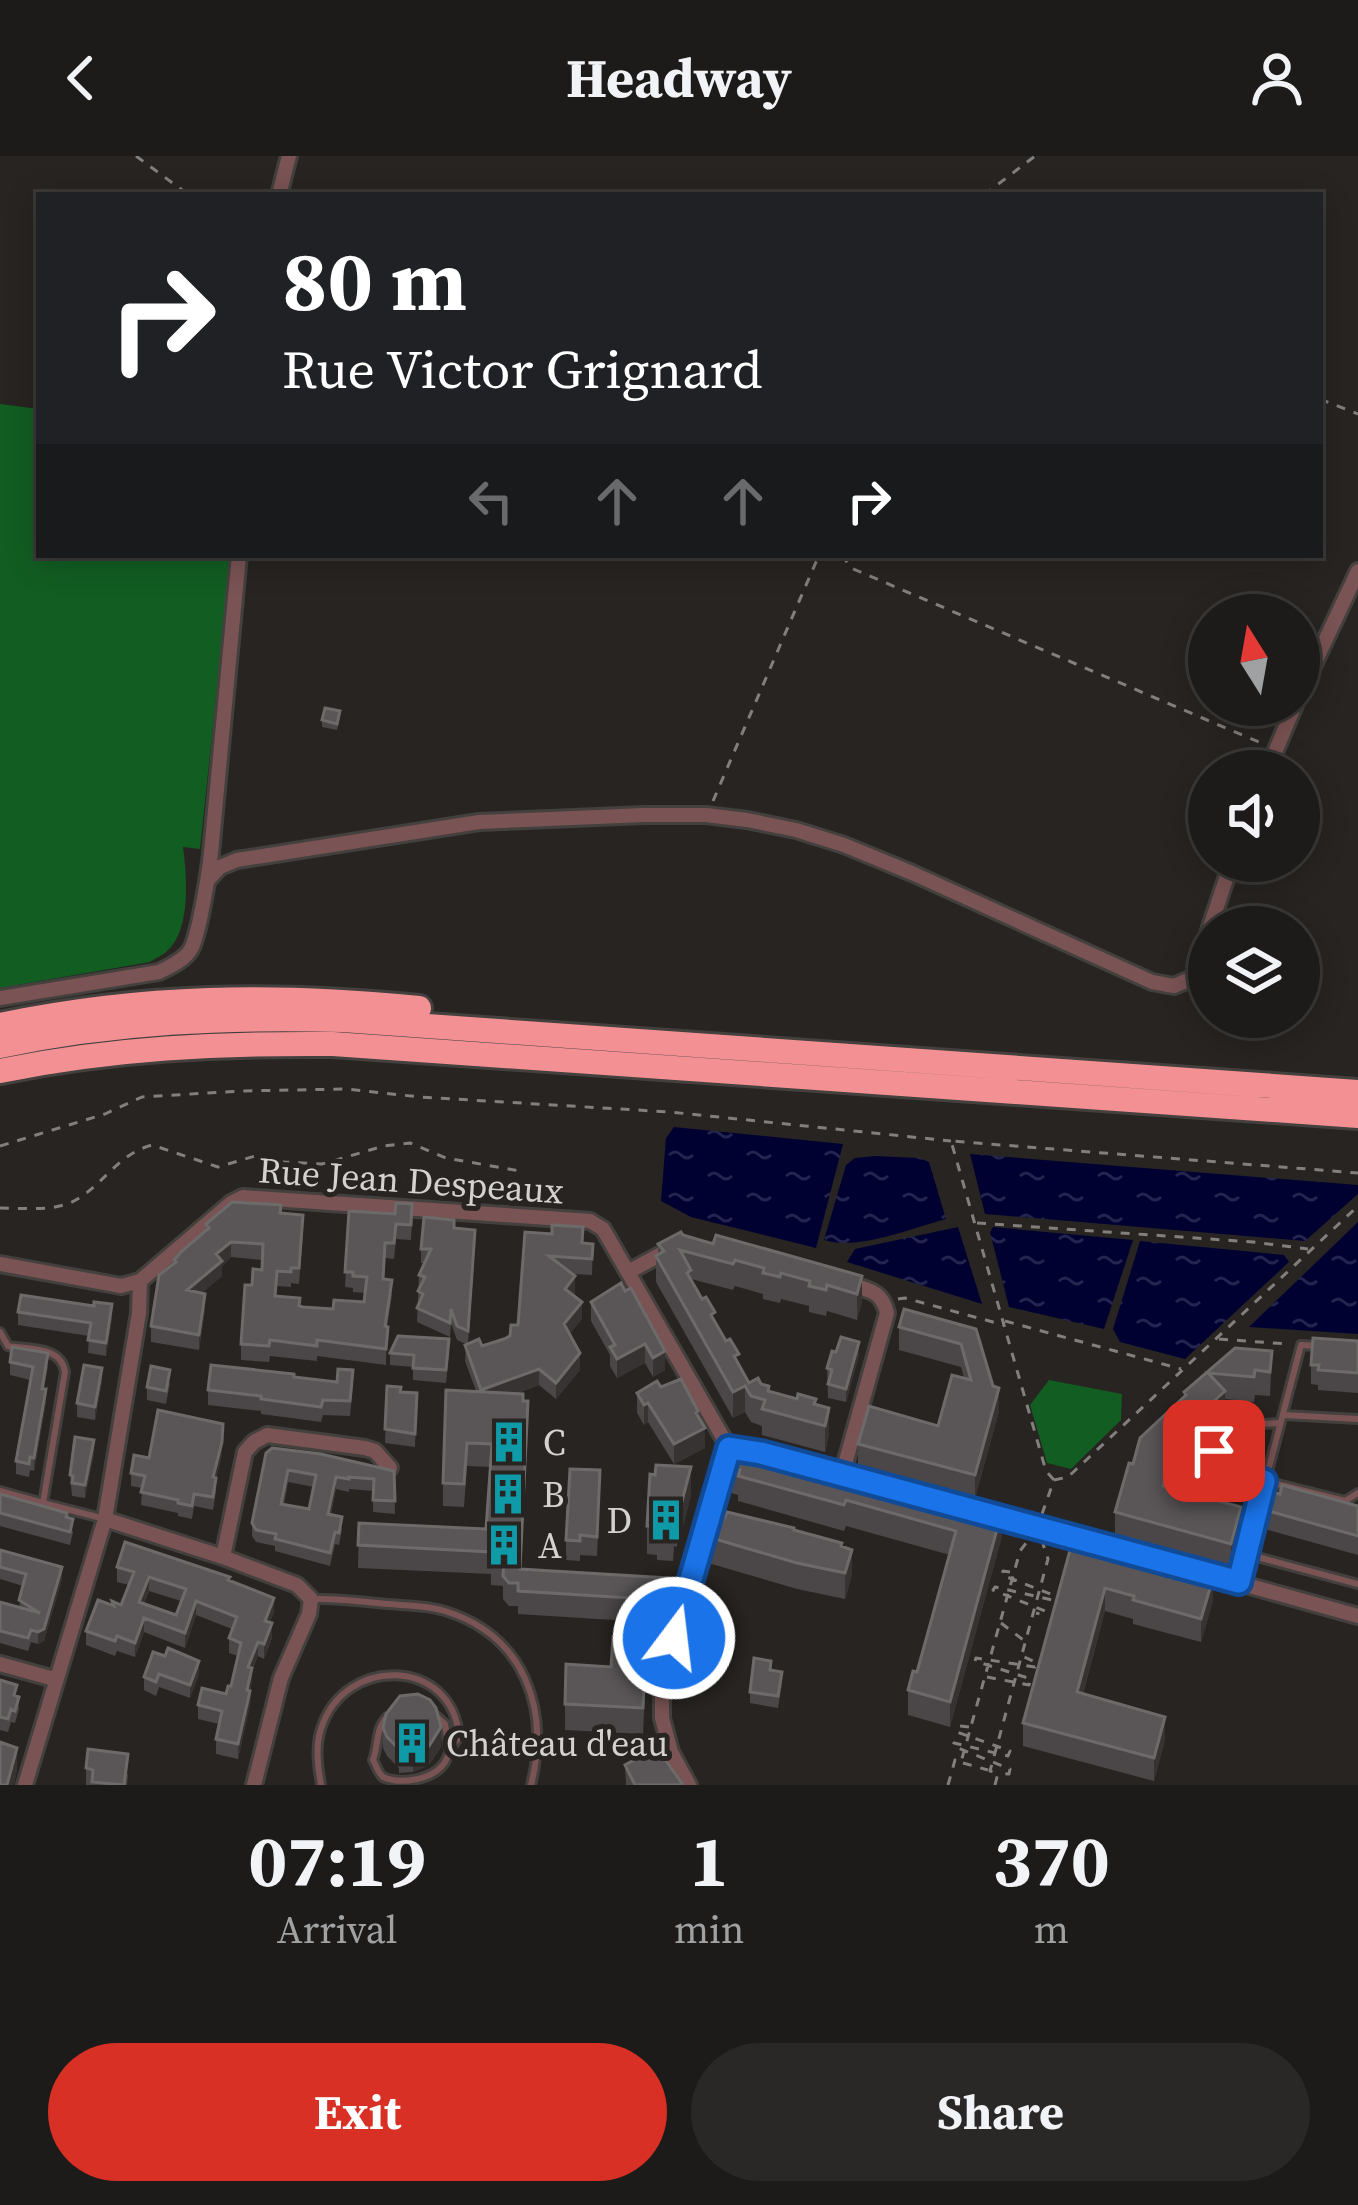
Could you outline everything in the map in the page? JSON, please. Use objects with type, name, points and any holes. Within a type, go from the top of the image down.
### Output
[{"type":"highway","points":[[0,1025],[111,1005],[207,998],[294,999],[564,1024],[629,1040]]},
{"type":"highway","points":[[0,1046],[150,1022],[245,1018],[405,1023],[1358,1092]]},
{"type":"highway","points":[[0,1071],[174,1046],[333,1044],[1358,1117]]},
{"type":"street","points":[[280,192],[289,156]]},
{"type":"street","points":[[0,998],[159,972],[191,950],[208,880],[238,558]]},
{"type":"street","points":[[1320,652],[1358,571]]},
{"type":"street","points":[[1276,750],[1286,726]]},
{"type":"street","points":[[208,880],[220,867],[237,860],[479,822],[706,815],[796,830],[844,845],[1152,982],[1174,986],[1188,980]]},
{"type":"street","name":"Rue Jean Despeaux","points":[[140,1281],[243,1197],[590,1221],[603,1228],[737,1449],[692,1573],[662,1689],[662,1718],[671,1752],[689,1785]]},
{"type":"street","points":[[630,1271],[687,1240]]},
{"type":"street","points":[[0,1264],[121,1286],[140,1281],[139,1313],[105,1519],[25,1785]]},
{"type":"street","points":[[832,1280],[873,1291],[885,1301],[887,1313],[842,1475]]},
{"type":"street","points":[[223,1557],[245,1452],[267,1435],[364,1448],[375,1451],[390,1468]]},
{"type":"street","points":[[822,1470],[862,1480]]},
{"type":"street","points":[[978,1511],[1358,1616]]},
{"type":"street","points":[[105,1519],[297,1585],[311,1599],[281,1678],[254,1785]]},
{"type":"street","points":[[0,1664],[54,1679]]},
{"type":"lane","points":[[0,1332],[8,1346],[57,1354],[63,1360],[65,1372],[43,1503]]},
{"type":"lane","points":[[1239,1582],[1301,1345],[1320,1346]]},
{"type":"lane","points":[[1358,1419],[1282,1419],[1242,1425],[1214,1451],[1220,1465],[1264,1481],[1345,1501],[1358,1493]]},
{"type":"lane","points":[[0,1491],[105,1519]]},
{"type":"lane","points":[[1246,1554],[1358,1584]]},
{"type":"lane","points":[[311,1599],[419,1605],[446,1611],[492,1636],[523,1671],[532,1693],[540,1732],[532,1785]]},
{"type":"lane","points":[[321,1785],[317,1764],[328,1712],[354,1684],[374,1677],[411,1677],[437,1690],[458,1720],[459,1737],[448,1749]]},
{"type":"lane","points":[[392,1711],[382,1723],[373,1760],[383,1777],[398,1784],[422,1781],[446,1761],[448,1749],[445,1724],[427,1706]]},
{"type":"path","points":[[136,156],[185,192]]},
{"type":"path","points":[[988,192],[1035,156]]},
{"type":"path","points":[[1323,400],[1358,415]]},
{"type":"path","points":[[706,815],[818,558]]},
{"type":"path","points":[[844,558],[851,568],[1265,745],[1280,741]]},
{"type":"path","points":[[0,1146],[142,1097],[346,1089],[670,1112],[951,1141],[1358,1173]]},
{"type":"path","points":[[951,1141],[1046,1471],[1054,1480]]},
{"type":"path","points":[[0,1208],[68,1203],[120,1160],[152,1145],[218,1168],[255,1156],[322,1164],[410,1143],[446,1157],[520,1171]]},
{"type":"path","points":[[1054,1480],[1068,1477],[1358,1206]]},
{"type":"path","points":[[975,1223],[1312,1250]]},
{"type":"path","points":[[885,1301],[905,1298],[1184,1370]]},
{"type":"path","points":[[1217,1338],[1301,1345]]},
{"type":"path","points":[[961,1762],[1020,1550],[1038,1527],[1054,1480]]},
{"type":"path","points":[[990,1771],[1048,1559],[1038,1527]]},
{"type":"path","points":[[1008,1593],[1052,1600],[1053,1595],[1013,1576]]},
{"type":"path","points":[[1008,1593],[1034,1610]]},
{"type":"path","points":[[1000,1622],[1026,1642]]},
{"type":"path","points":[[989,1663],[1035,1667],[1036,1663],[1022,1656]]},
{"type":"path","points":[[985,1676],[1030,1685],[1031,1679],[989,1663]]},
{"type":"path","points":[[971,1728],[959,1726],[957,1732],[996,1748]]},
{"type":"path","points":[[965,1748],[996,1748]]},
{"type":"path","points":[[948,1785],[955,1760],[1009,1774],[1010,1769],[965,1748]]},
{"type":"path","points":[[995,1785],[998,1773]]},
{"type":"green space","points":[[0,404],[36,409],[36,558],[231,558],[200,849],[183,847],[186,902],[175,942],[150,962],[0,988]]},
{"type":"green space","points":[[1049,1380],[1122,1394],[1121,1420],[1071,1469],[1047,1463],[1030,1405]]},
{"type":"water","points":[[674,1127],[843,1144],[816,1248],[691,1217],[661,1201],[666,1138]]},
{"type":"water","points":[[970,1154],[1358,1185],[1358,1194],[1305,1241],[985,1214]]},
{"type":"water","points":[[855,1158],[929,1162],[946,1219],[869,1241],[824,1240],[846,1165]]},
{"type":"water","points":[[1358,1222],[1358,1334],[1249,1327]]},
{"type":"water","points":[[958,1227],[982,1304],[847,1262],[855,1249]]},
{"type":"water","points":[[993,1227],[1133,1240],[1104,1329],[1009,1307],[990,1232]]},
{"type":"water","points":[[1140,1241],[1284,1255],[1289,1262],[1185,1359],[1120,1342],[1113,1329]]},
{"type":"building","points":[[325,708],[340,711],[337,724],[322,720]]},
{"type":"building","points":[[232,1202],[281,1205],[280,1213],[303,1215],[299,1268],[277,1271],[275,1296],[300,1298],[303,1307],[333,1309],[334,1300],[364,1302],[367,1277],[345,1272],[349,1211],[395,1214],[396,1203],[412,1204],[411,1225],[396,1224],[394,1243],[385,1243],[383,1279],[392,1280],[386,1349],[317,1340],[317,1346],[270,1340],[269,1346],[241,1344],[245,1285],[252,1285],[253,1269],[262,1270],[263,1244],[231,1242],[216,1254],[222,1261],[187,1290],[205,1294],[199,1335],[151,1326],[159,1275]]},
{"type":"building","points":[[424,1217],[454,1220],[454,1228],[475,1230],[468,1331],[457,1326],[451,1309],[450,1323],[417,1308],[425,1277],[419,1275],[431,1249],[421,1249]]},
{"type":"building","points":[[552,1225],[583,1227],[582,1243],[593,1244],[592,1259],[549,1256],[575,1276],[565,1289],[582,1302],[564,1324],[580,1353],[556,1383],[539,1369],[481,1390],[465,1345],[479,1339],[482,1346],[504,1339],[510,1336],[511,1325],[518,1325],[525,1232],[552,1234]]},
{"type":"building","points":[[681,1232],[713,1244],[716,1235],[862,1276],[857,1294],[827,1285],[826,1290],[735,1260],[733,1264],[680,1250],[691,1270],[687,1273],[715,1312],[711,1315],[726,1341],[730,1339],[739,1354],[734,1356],[749,1383],[758,1378],[769,1386],[768,1391],[816,1399],[814,1404],[829,1408],[825,1426],[762,1409],[765,1400],[751,1396],[745,1386],[733,1392],[656,1256],[664,1251],[658,1244]]},
{"type":"building","points":[[621,1283],[625,1291],[631,1288],[665,1351],[653,1358],[645,1344],[617,1359],[610,1347],[615,1345],[591,1302]]},
{"type":"building","points":[[21,1295],[94,1306],[94,1302],[112,1304],[106,1343],[88,1340],[91,1323],[18,1312]]},
{"type":"building","points":[[904,1309],[976,1329],[993,1386],[999,1388],[975,1475],[858,1444],[869,1406],[938,1426],[952,1375],[971,1380],[961,1344],[899,1327]]},
{"type":"building","points":[[398,1336],[449,1339],[446,1370],[413,1368],[414,1355],[390,1353]]},
{"type":"building","points":[[841,1337],[859,1342],[846,1389],[828,1384],[832,1370],[827,1368]]},
{"type":"building","points":[[1313,1338],[1358,1341],[1358,1373],[1318,1370],[1319,1365],[1311,1365]]},
{"type":"building","points":[[12,1347],[48,1353],[42,1389],[46,1389],[29,1464],[16,1461],[33,1367],[10,1362]]},
{"type":"building","points":[[1235,1348],[1272,1351],[1270,1372],[1255,1370],[1254,1377],[1208,1373],[1225,1391],[1202,1412],[1210,1420],[1171,1457],[1163,1486],[1241,1507],[1231,1544],[1115,1512],[1140,1438],[1184,1392]]},
{"type":"building","points":[[84,1365],[102,1368],[95,1407],[77,1403]]},
{"type":"building","points":[[211,1365],[337,1382],[338,1369],[353,1370],[350,1401],[323,1400],[321,1407],[208,1390]]},
{"type":"building","points":[[151,1366],[170,1370],[166,1391],[147,1387]]},
{"type":"building","points":[[681,1379],[705,1428],[674,1444],[637,1393],[657,1381],[661,1387]]},
{"type":"building","points":[[387,1386],[417,1393],[415,1434],[385,1429]]},
{"type":"building","points":[[446,1390],[523,1394],[523,1401],[528,1401],[520,1569],[668,1578],[662,1600],[518,1591],[518,1583],[509,1583],[503,1576],[504,1563],[491,1562],[491,1552],[358,1545],[359,1523],[486,1529],[492,1444],[467,1443],[464,1484],[443,1483]]},
{"type":"building","points":[[158,1410],[223,1424],[213,1497],[194,1494],[192,1506],[141,1492],[145,1476],[131,1473],[134,1455],[149,1458]]},
{"type":"building","points":[[75,1437],[94,1440],[85,1485],[72,1483],[70,1475]]},
{"type":"building","points":[[742,1446],[859,1471],[1002,1511],[950,1702],[908,1690],[956,1531],[738,1476],[740,1470],[728,1467],[732,1451]]},
{"type":"building","points":[[272,1448],[321,1454],[394,1471],[395,1501],[373,1500],[374,1479],[336,1477],[328,1514],[342,1517],[330,1553],[275,1539],[276,1534],[256,1530],[252,1523],[266,1453]],"holes":[[[288,1470],[316,1475],[309,1509],[281,1504]]]},
{"type":"building","points":[[656,1465],[691,1467],[673,1533],[647,1526],[650,1474],[655,1475]]},
{"type":"building","points":[[570,1469],[600,1470],[597,1537],[580,1535],[580,1541],[566,1540]]},
{"type":"building","points":[[1282,1485],[1358,1506],[1358,1536],[1265,1510],[1270,1491],[1280,1494]]},
{"type":"building","points":[[0,1494],[67,1513],[73,1519],[70,1532],[0,1513]]},
{"type":"building","points":[[727,1512],[842,1543],[852,1550],[845,1573],[708,1537],[715,1514],[725,1517]]},
{"type":"building","points":[[1073,1539],[1116,1551],[1115,1555],[1213,1578],[1201,1619],[1105,1588],[1077,1692],[1165,1717],[1154,1758],[1023,1723]]},
{"type":"building","points":[[125,1542],[230,1577],[228,1580],[274,1598],[265,1621],[272,1623],[248,1667],[252,1668],[250,1691],[238,1744],[216,1739],[222,1711],[198,1705],[202,1688],[226,1694],[231,1686],[241,1643],[229,1638],[237,1617],[196,1601],[185,1633],[144,1618],[135,1643],[86,1631],[98,1600],[121,1605],[134,1572],[117,1567]],"holes":[[[149,1577],[186,1589],[176,1615],[139,1602]]]},
{"type":"building","points":[[0,1550],[62,1567],[44,1629],[31,1630],[28,1638],[0,1631],[0,1602],[40,1613],[19,1600],[26,1574],[0,1567]]},
{"type":"building","points":[[613,1637],[646,1639],[643,1708],[565,1704],[566,1664],[611,1667]]},
{"type":"building","points":[[168,1648],[199,1661],[190,1685],[159,1674],[156,1682],[144,1677],[153,1652],[165,1656]]},
{"type":"building","points":[[754,1658],[771,1661],[770,1670],[782,1672],[778,1696],[750,1692]]},
{"type":"building","points":[[0,1680],[17,1685],[14,1695],[19,1697],[8,1719],[0,1717]]},
{"type":"building","points":[[418,1694],[436,1708],[441,1727],[429,1746],[399,1753],[383,1728],[386,1714],[400,1696]]},
{"type":"building","points":[[0,1742],[17,1748],[7,1785],[0,1785]]},
{"type":"building","points":[[657,1748],[683,1785],[635,1785],[625,1765]]},
{"type":"building","points":[[88,1749],[128,1754],[124,1785],[92,1782],[93,1770],[86,1768]]},
{"type":"place","name":"C","points":[[509,1442]]},
{"type":"place","name":"B","points":[[508,1494]]},
{"type":"place","name":"D","points":[[666,1520]]},
{"type":"place","name":"A","points":[[504,1545]]},
{"type":"place","name":"Château d'eau","points":[[412,1743]]},
{"type":"route","points":[[674,1638],[729,1448],[1239,1582],[1264,1481],[1220,1465],[1214,1451]]}]
